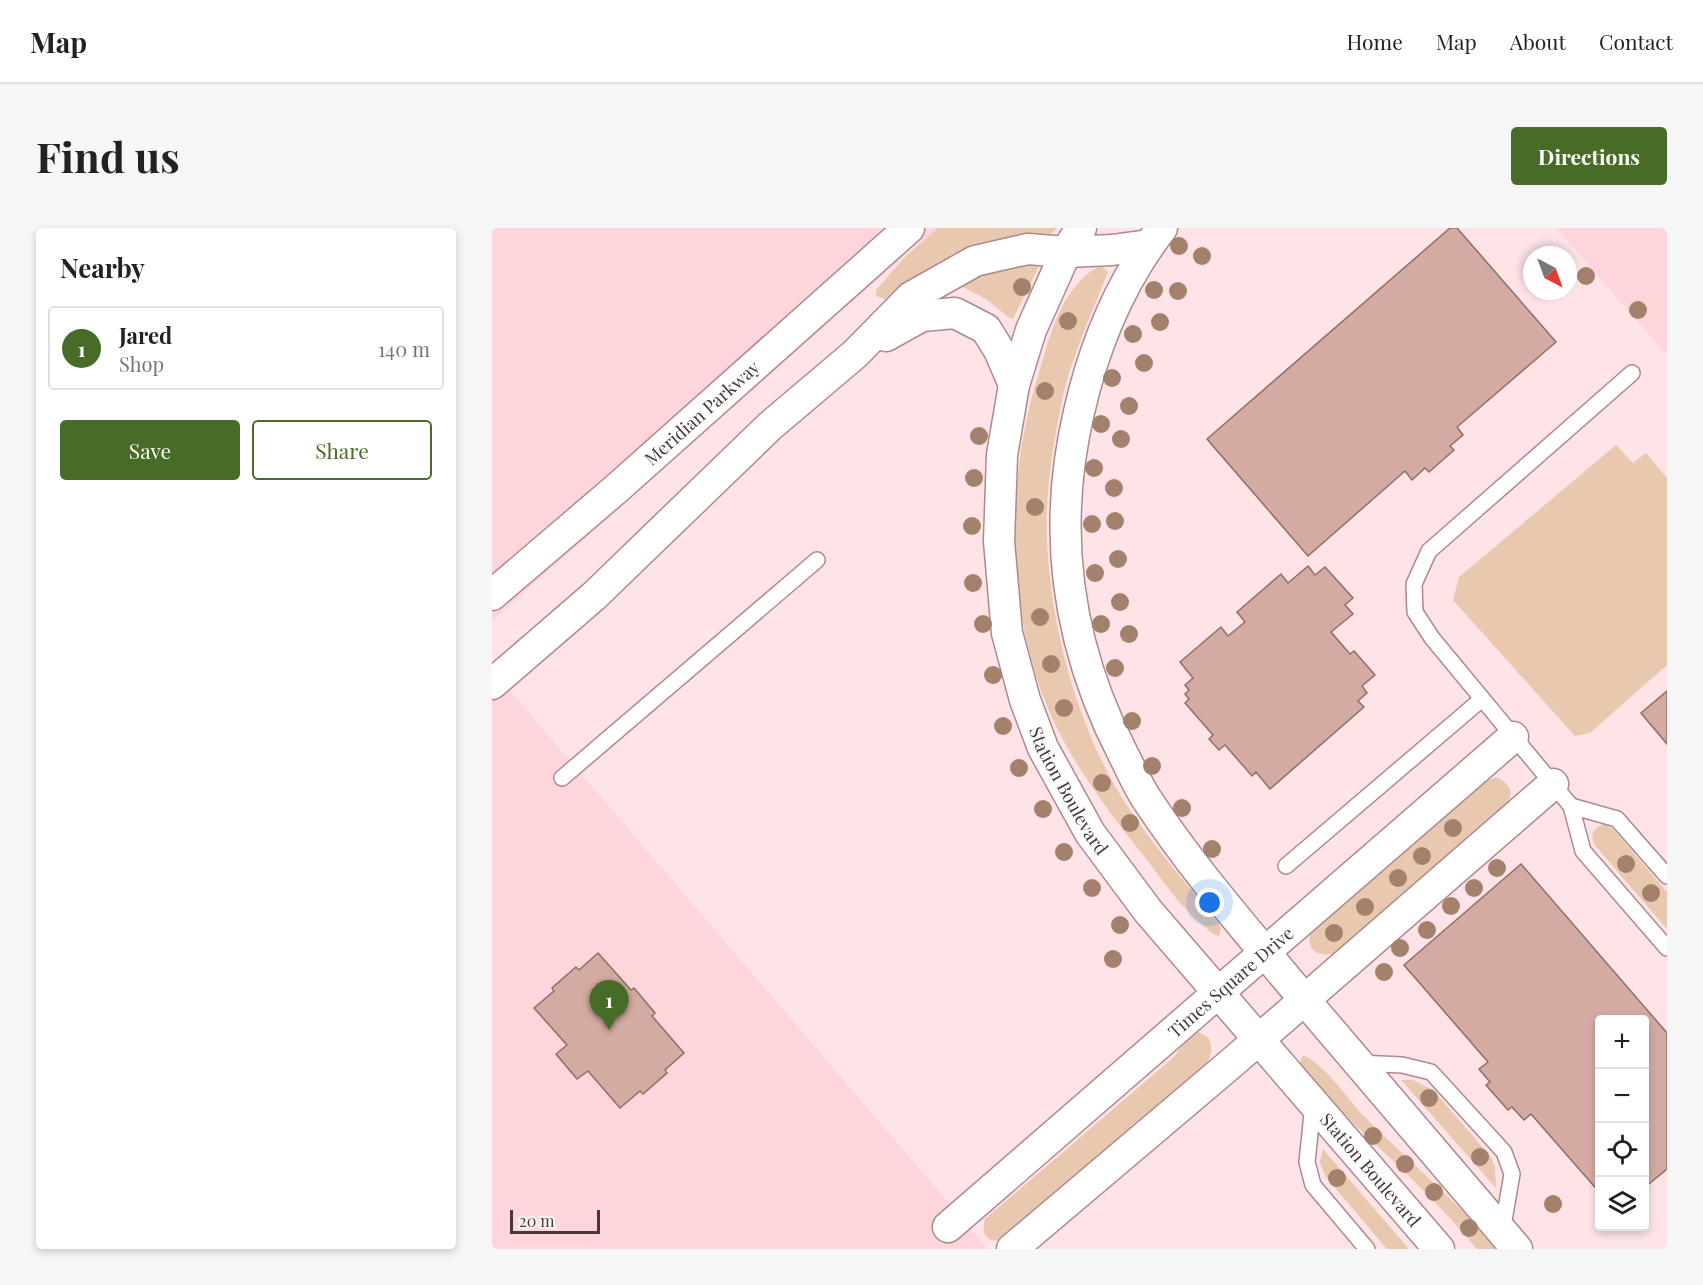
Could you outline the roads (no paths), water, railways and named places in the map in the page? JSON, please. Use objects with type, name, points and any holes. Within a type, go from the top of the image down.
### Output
[{"type":"street","name":"Meridian Parkway","points":[[492,595],[615,490],[909,228]]},
{"type":"street","points":[[492,684],[594,596],[770,426],[855,354],[911,297],[975,261],[1073,240],[1112,250],[1155,236]]},
{"type":"street","points":[[1155,236],[1112,308],[1088,374],[1070,448],[1064,521],[1070,592],[1082,655],[1104,718],[1146,799],[1206,882],[1509,1240]]},
{"type":"street","name":"Station Boulevard","points":[[1073,240],[1030,330],[1014,385],[1002,455],[999,541],[1007,633],[1025,700],[1042,748],[1090,833],[1148,911],[1439,1249]]},
{"type":"street","points":[[855,354],[922,316],[955,314],[986,329],[999,350],[1014,385]]},
{"type":"street","name":"Times Square Drive","points":[[948,1227],[1513,737]]},
{"type":"street","points":[[1012,1249],[1305,1000],[1562,795]]},
{"type":"lane","points":[[1632,373],[1430,551],[1414,584],[1415,612],[1432,638],[1562,795],[1583,851],[1667,948]]},
{"type":"lane","points":[[562,778],[817,560]]},
{"type":"lane","points":[[1286,866],[1482,699]]},
{"type":"lane","points":[[1562,795],[1617,819],[1667,876]]},
{"type":"lane","points":[[1645,850],[1667,855]]},
{"type":"lane","points":[[1358,1063],[1402,1065],[1431,1072],[1504,1152],[1512,1174],[1509,1240]]},
{"type":"lane","points":[[1313,1104],[1307,1162],[1313,1185],[1367,1249]]},
{"type":"place","name":"Jared","points":[[609,1030]]}]
